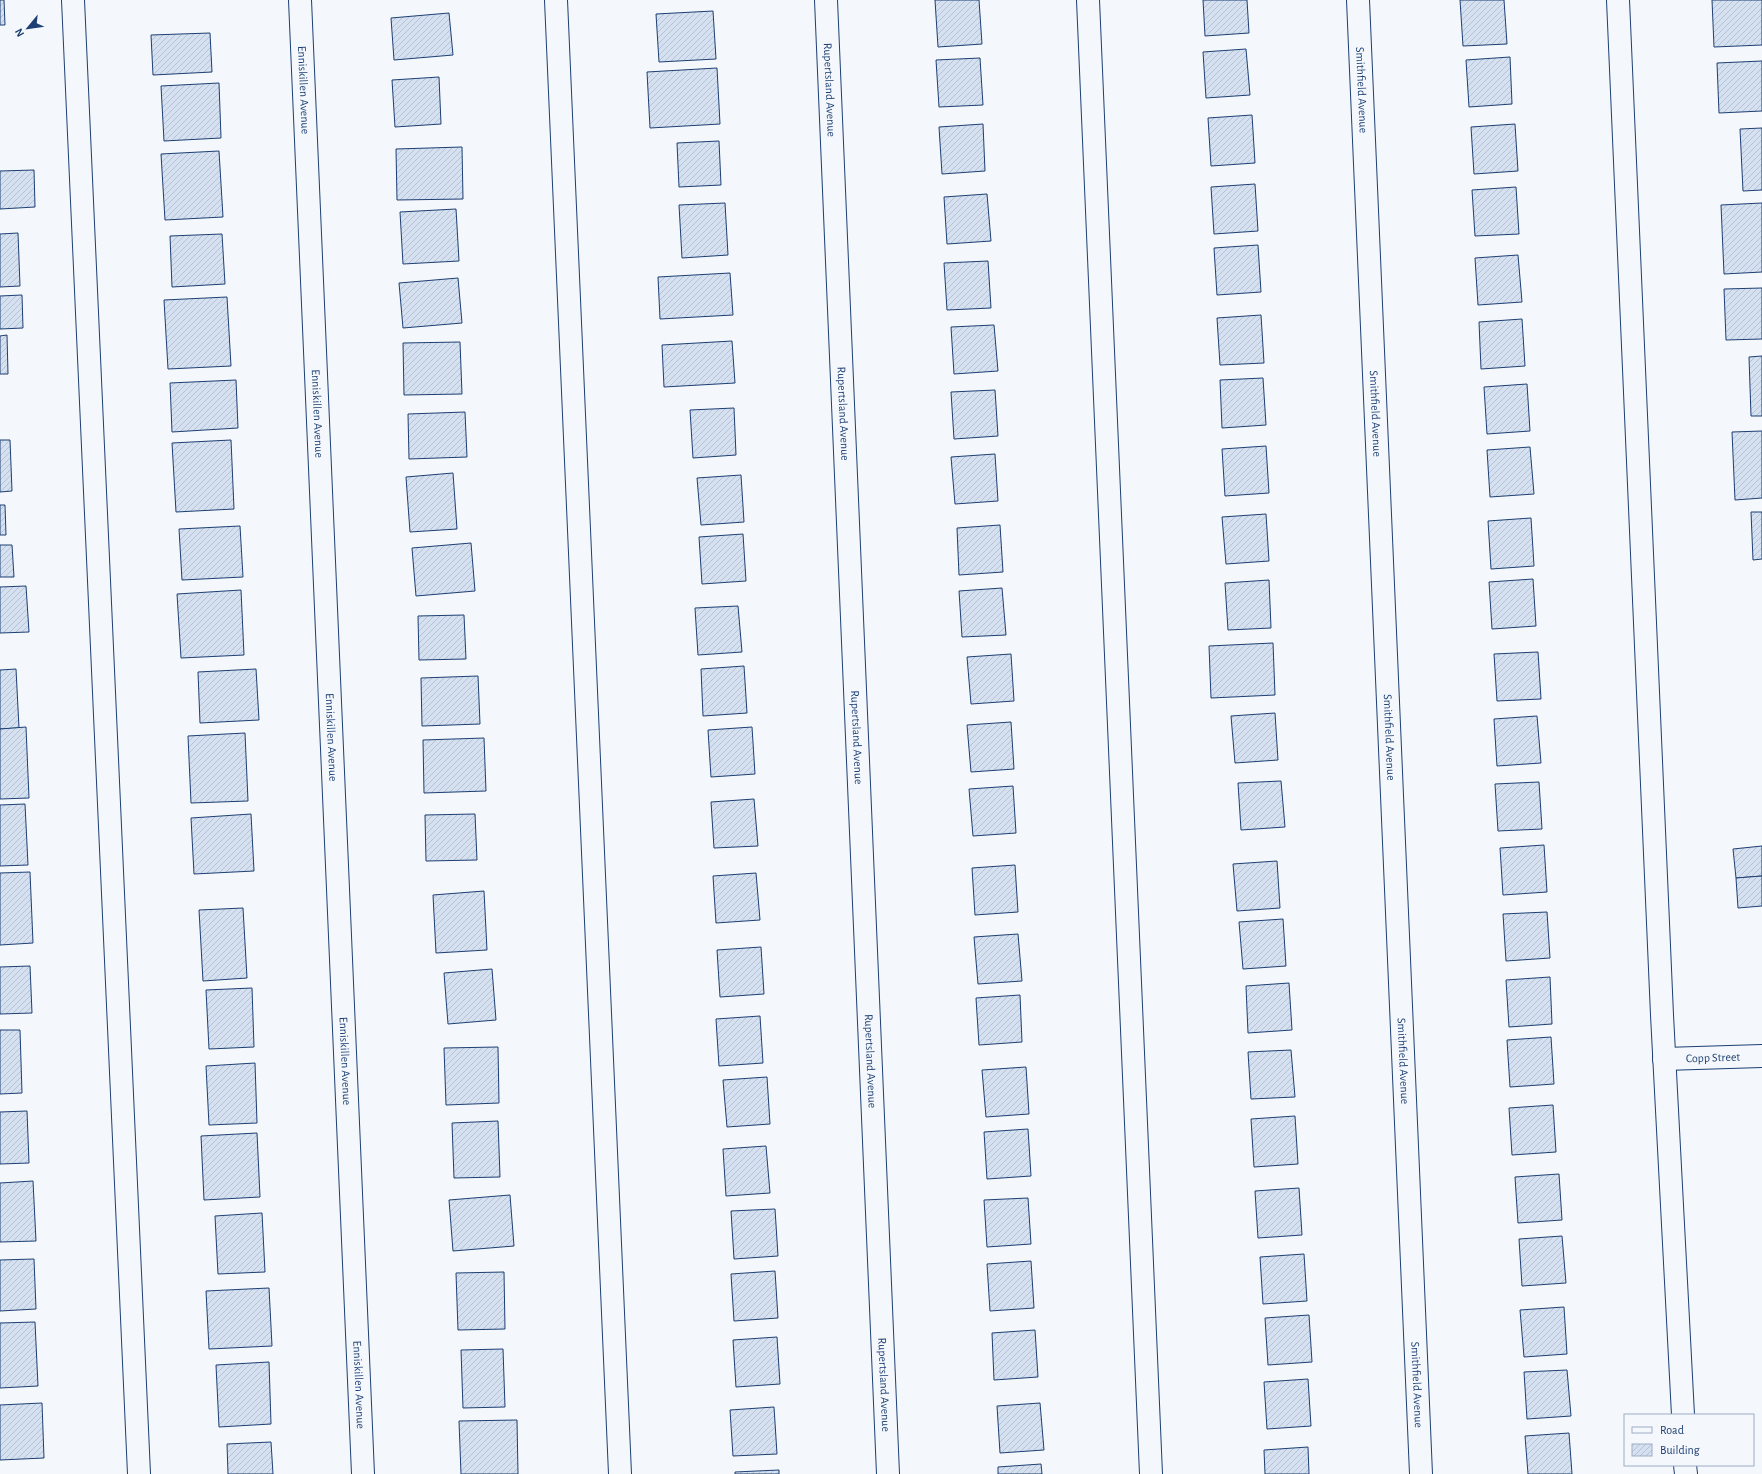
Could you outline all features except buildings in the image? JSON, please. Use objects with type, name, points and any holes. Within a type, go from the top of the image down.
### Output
[{"type":"street","points":[[72,0],[139,1474]]},
{"type":"street","name":"Enniskillen Avenue","points":[[300,0],[363,1474]]},
{"type":"street","points":[[556,0],[620,1474]]},
{"type":"street","name":"Rupertsland Avenue","points":[[826,0],[888,1474]]},
{"type":"street","points":[[1088,0],[1151,1474]]},
{"type":"street","name":"Smithfield Avenue","points":[[1358,0],[1421,1474]]},
{"type":"street","points":[[1618,0],[1664,1059],[1683,1414]]},
{"type":"street","name":"Copp Street","points":[[1664,1059],[1762,1056]]}]
